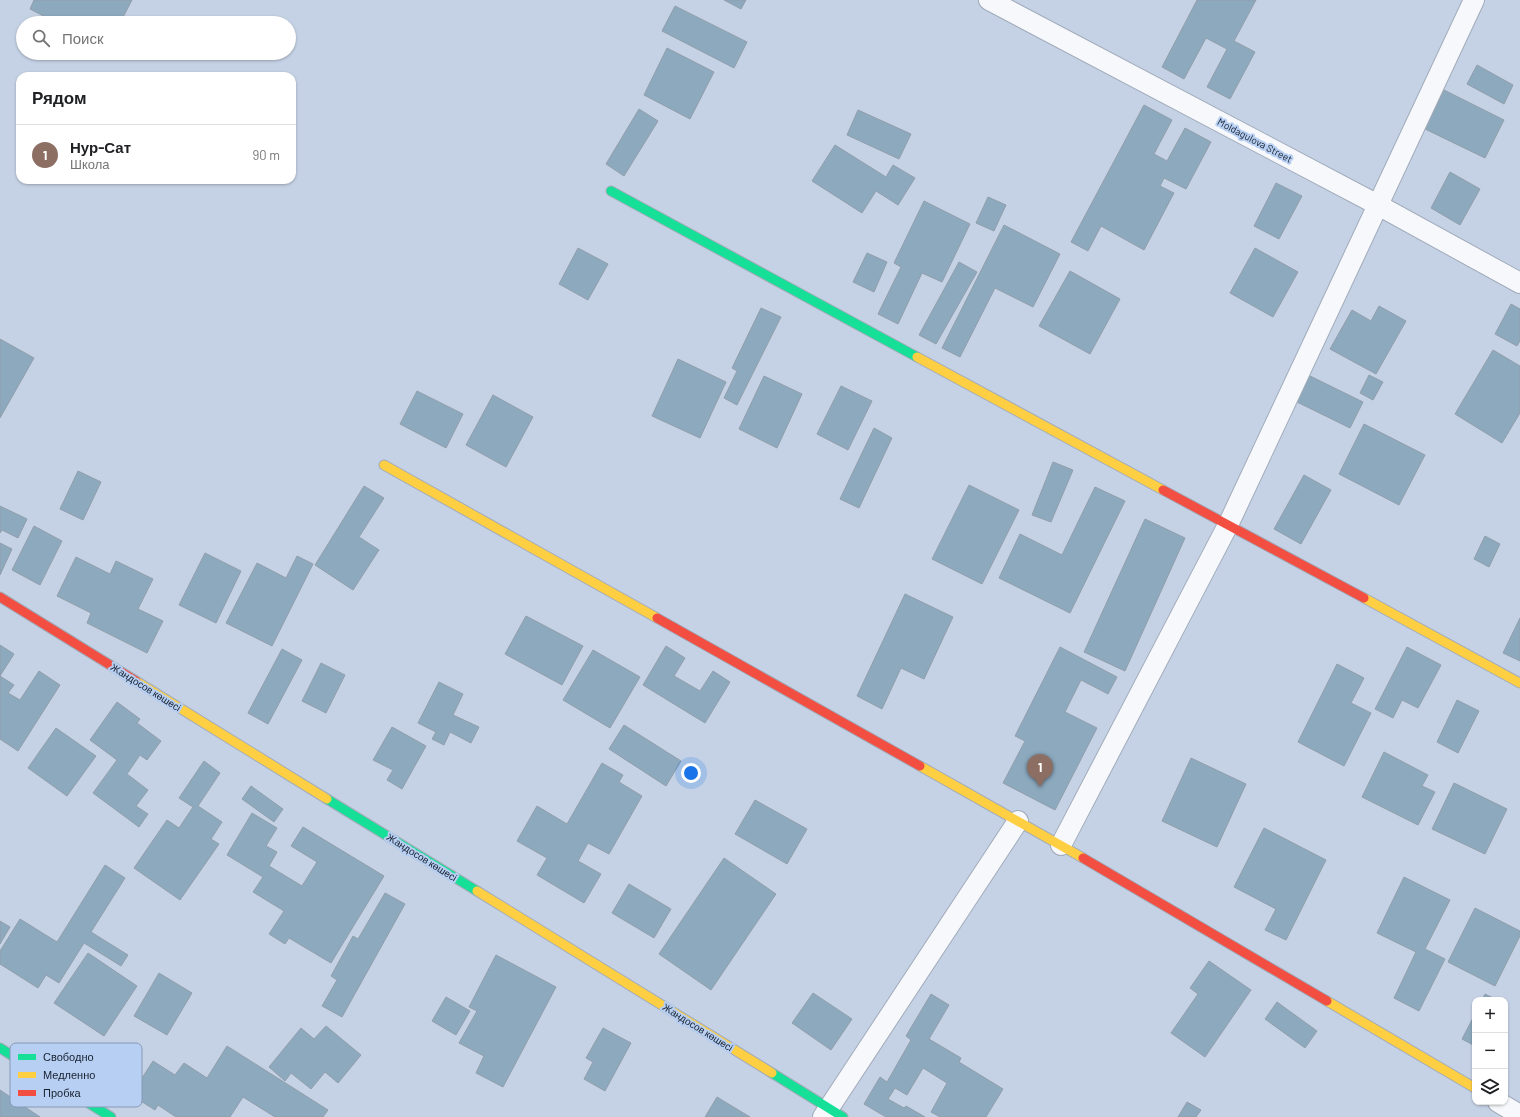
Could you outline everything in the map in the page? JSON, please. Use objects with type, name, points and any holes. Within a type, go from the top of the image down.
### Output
[{"type":"street","name":"Moldagulova Street","points":[[989,0],[1378,205],[1520,283]]},
{"type":"street","points":[[1061,845],[1228,525],[1474,0]]},
{"type":"street","points":[[611,191],[1520,683]]},
{"type":"street","points":[[384,465],[1061,845],[1472,1086]]},
{"type":"street","name":"Жандосов көшесі","points":[[0,597],[832,1114]]},
{"type":"street","points":[[832,1114],[1018,821]]},
{"type":"street","points":[[0,1048],[10,1054]]},
{"type":"street","points":[[1503,1105],[1520,1115]]},
{"type":"street","points":[[95,1107],[111,1117]]},
{"type":"building","points":[[34,0],[132,0],[124,16],[44,16],[30,9]]},
{"type":"building","points":[[724,0],[746,0],[741,9]]},
{"type":"building","points":[[1197,0],[1256,0],[1234,41],[1255,52],[1230,99],[1207,87],[1227,49],[1206,38],[1184,79],[1162,67]]},
{"type":"building","points":[[675,6],[747,42],[734,68],[662,31]]},
{"type":"building","points":[[667,48],[714,72],[690,119],[644,95]]},
{"type":"building","points":[[1477,65],[1513,85],[1504,104],[1467,84]]},
{"type":"building","points":[[1444,90],[1504,120],[1485,158],[1425,129]]},
{"type":"building","points":[[1144,105],[1172,120],[1154,154],[1167,161],[1185,128],[1211,142],[1186,189],[1164,178],[1160,186],[1174,193],[1144,250],[1101,226],[1088,251],[1071,242]]},
{"type":"building","points":[[639,109],[658,121],[624,176],[606,164]]},
{"type":"building","points":[[858,110],[911,134],[899,159],[847,135]]},
{"type":"building","points":[[835,145],[886,177],[893,165],[915,178],[898,205],[876,191],[862,213],[812,181]]},
{"type":"building","points":[[1450,172],[1480,189],[1460,225],[1431,208]]},
{"type":"building","points":[[1276,183],[1302,196],[1279,239],[1254,226]]},
{"type":"building","points":[[988,197],[1006,205],[994,231],[976,223]]},
{"type":"building","points":[[924,201],[970,224],[942,282],[922,273],[898,324],[878,314],[901,267],[894,263]]},
{"type":"building","points":[[1004,225],[1060,254],[1033,307],[995,288],[960,357],[942,348]]},
{"type":"building","points":[[578,248],[608,264],[588,300],[559,284]]},
{"type":"building","points":[[1255,248],[1298,272],[1273,317],[1230,293]]},
{"type":"building","points":[[867,253],[887,262],[874,292],[853,282]]},
{"type":"building","points":[[959,262],[977,272],[936,344],[919,335]]},
{"type":"building","points":[[1070,271],[1120,299],[1090,354],[1039,326]]},
{"type":"building","points":[[1511,304],[1520,309],[1520,341],[1517,346],[1495,334]]},
{"type":"building","points":[[1379,306],[1406,321],[1376,374],[1330,349],[1352,310],[1371,321]]},
{"type":"building","points":[[761,308],[781,317],[737,405],[724,398],[737,371],[732,368]]},
{"type":"building","points":[[0,339],[34,358],[0,418]]},
{"type":"building","points":[[1493,350],[1520,366],[1520,413],[1502,443],[1455,414]]},
{"type":"building","points":[[678,359],[726,382],[700,438],[652,416]]},
{"type":"building","points":[[1308,375],[1363,402],[1350,428],[1295,401]]},
{"type":"building","points":[[1369,375],[1383,382],[1373,400],[1360,393]]},
{"type":"building","points":[[764,376],[802,394],[777,448],[739,429]]},
{"type":"building","points":[[841,386],[872,401],[848,450],[817,434]]},
{"type":"building","points":[[417,391],[463,414],[446,448],[400,424]]},
{"type":"building","points":[[493,395],[533,417],[506,467],[466,445]]},
{"type":"building","points":[[1364,424],[1425,455],[1399,505],[1339,474]]},
{"type":"building","points":[[874,428],[892,438],[859,508],[840,499]]},
{"type":"building","points":[[1053,462],[1073,470],[1051,522],[1032,515]]},
{"type":"building","points":[[78,471],[101,482],[83,520],[60,509]]},
{"type":"building","points":[[1304,475],[1331,490],[1301,544],[1274,529]]},
{"type":"building","points":[[969,485],[1019,510],[982,584],[932,559]]},
{"type":"building","points":[[364,486],[384,498],[359,537],[379,550],[353,590],[315,565]]},
{"type":"building","points":[[1095,487],[1125,501],[1070,613],[999,578],[1020,534],[1062,555]]},
{"type":"building","points":[[0,506],[27,519],[18,538],[2,530],[0,533]]},
{"type":"building","points":[[1145,519],[1185,538],[1125,671],[1084,652]]},
{"type":"building","points":[[34,526],[62,541],[40,585],[12,570]]},
{"type":"building","points":[[1485,536],[1500,544],[1489,567],[1474,559]]},
{"type":"building","points":[[0,543],[12,549],[0,575]]},
{"type":"building","points":[[205,553],[241,571],[216,623],[179,605]]},
{"type":"building","points":[[297,556],[313,564],[272,646],[226,623],[257,563],[286,578]]},
{"type":"building","points":[[76,557],[110,574],[116,561],[153,579],[138,609],[163,621],[147,653],[87,623],[91,613],[57,596]]},
{"type":"building","points":[[905,594],[953,617],[924,679],[901,668],[882,709],[857,696]]},
{"type":"building","points":[[526,616],[583,646],[562,685],[505,654]]},
{"type":"building","points":[[1520,618],[1520,661],[1503,653]]},
{"type":"building","points":[[0,645],[14,654],[0,676]]},
{"type":"building","points":[[666,646],[685,658],[674,676],[700,691],[713,671],[730,682],[705,723],[643,685]]},
{"type":"building","points":[[1060,647],[1117,677],[1108,694],[1081,680],[1065,712],[1097,728],[1055,810],[1003,783],[1025,741],[1015,736]]},
{"type":"building","points":[[1407,647],[1441,665],[1418,708],[1402,700],[1393,718],[1375,709]]},
{"type":"building","points":[[282,649],[302,660],[268,724],[248,713]]},
{"type":"building","points":[[593,650],[640,677],[610,728],[563,700]]},
{"type":"building","points":[[321,663],[345,675],[326,713],[302,701]]},
{"type":"building","points":[[1337,664],[1364,678],[1351,703],[1371,713],[1344,766],[1298,742]]},
{"type":"building","points":[[39,671],[60,685],[18,751],[0,739],[0,676],[14,685],[8,693],[20,700]]},
{"type":"building","points":[[439,682],[463,694],[453,715],[479,727],[471,743],[450,732],[444,745],[432,739],[436,732],[418,723]]},
{"type":"building","points":[[1457,700],[1479,711],[1458,753],[1437,742]]},
{"type":"building","points":[[117,702],[140,719],[137,723],[161,741],[147,760],[140,755],[127,774],[148,790],[136,806],[148,814],[139,827],[93,793],[117,760],[90,740]]},
{"type":"building","points":[[624,725],[681,761],[666,786],[609,749]]},
{"type":"building","points":[[392,727],[426,746],[402,789],[387,780],[393,770],[373,760]]},
{"type":"building","points":[[56,728],[96,756],[67,796],[28,768]]},
{"type":"building","points":[[1384,752],[1428,775],[1422,786],[1435,792],[1418,825],[1362,797]]},
{"type":"building","points":[[1191,758],[1246,784],[1217,847],[1162,821]]},
{"type":"building","points":[[204,761],[220,773],[198,806],[222,822],[211,839],[219,844],[180,900],[134,868],[167,820],[179,828],[193,807],[179,798]]},
{"type":"building","points":[[602,763],[623,775],[619,782],[642,796],[609,854],[588,843],[578,861],[601,874],[584,903],[537,875],[547,858],[517,841],[537,806],[567,824]]},
{"type":"building","points":[[1454,783],[1507,809],[1485,854],[1432,829]]},
{"type":"building","points":[[251,786],[283,809],[274,822],[242,799]]},
{"type":"building","points":[[755,800],[807,829],[787,864],[735,834]]},
{"type":"building","points":[[252,813],[277,828],[266,846],[277,852],[269,866],[302,886],[317,862],[291,846],[303,827],[384,876],[331,963],[289,938],[285,944],[269,934],[284,911],[253,892],[263,877],[227,855]]},
{"type":"building","points":[[1264,828],[1326,860],[1286,940],[1265,930],[1276,909],[1234,887]]},
{"type":"building","points":[[724,858],[776,894],[711,990],[659,954]]},
{"type":"building","points":[[105,865],[125,878],[91,932],[128,955],[121,966],[84,943],[59,983],[46,975],[38,988],[0,964],[0,951],[20,919],[57,942]]},
{"type":"building","points":[[1404,877],[1450,900],[1425,949],[1445,959],[1419,1011],[1394,998],[1416,952],[1377,933]]},
{"type":"building","points":[[629,884],[671,909],[654,938],[612,913]]},
{"type":"building","points":[[385,893],[405,904],[342,1017],[322,1006],[337,980],[331,976],[353,936],[358,939]]},
{"type":"building","points":[[1475,908],[1520,931],[1520,936],[1495,986],[1448,962]]},
{"type":"building","points":[[0,921],[10,927],[0,944]]},
{"type":"building","points":[[88,953],[137,986],[104,1036],[54,1003]]},
{"type":"building","points":[[496,955],[556,987],[503,1087],[476,1073],[484,1056],[459,1043],[477,1011],[469,1007]]},
{"type":"building","points":[[1209,961],[1251,990],[1205,1057],[1171,1033],[1198,994],[1190,988]]},
{"type":"building","points":[[159,973],[192,993],[167,1035],[134,1016]]},
{"type":"building","points":[[813,993],[852,1019],[831,1050],[792,1023]]},
{"type":"building","points":[[931,994],[949,1005],[929,1039],[961,1058],[959,1062],[1003,1089],[986,1117],[940,1117],[931,1112],[947,1083],[923,1068],[907,1095],[895,1088],[888,1099],[904,1108],[906,1106],[925,1117],[886,1117],[864,1104],[880,1077],[887,1082],[911,1040],[906,1036]]},
{"type":"building","points":[[1485,994],[1491,997],[1484,997]]},
{"type":"building","points":[[446,997],[470,1011],[456,1035],[432,1021]]},
{"type":"building","points":[[1277,1002],[1317,1031],[1305,1048],[1265,1019]]},
{"type":"building","points":[[1472,1020],[1472,1044],[1462,1039]]},
{"type":"building","points":[[326,1026],[361,1055],[338,1083],[325,1072],[311,1089],[291,1073],[285,1081],[269,1067],[301,1028],[314,1039]]},
{"type":"building","points":[[603,1028],[631,1043],[605,1091],[584,1079],[593,1062],[586,1058]]},
{"type":"building","points":[[227,1046],[328,1110],[323,1117],[275,1117],[243,1097],[230,1117],[176,1117],[158,1105],[155,1110],[142,1102],[142,1078],[153,1061],[175,1075],[184,1063],[207,1078]]},
{"type":"building","points":[[0,1090],[10,1097],[10,1107],[25,1107],[40,1117],[0,1117]]},
{"type":"building","points":[[717,1097],[750,1117],[705,1117]]},
{"type":"building","points":[[1187,1102],[1201,1110],[1196,1117],[1178,1117]]},
{"type":"traffic: fast","points":[[611,191],[917,357]]},
{"type":"traffic: fast","points":[[327,799],[477,891]]},
{"type":"traffic: fast","points":[[0,1048],[10,1054]]},
{"type":"traffic: fast","points":[[772,1073],[843,1117]]},
{"type":"traffic: fast","points":[[95,1107],[111,1117]]},
{"type":"traffic: slow","points":[[917,357],[1163,490]]},
{"type":"traffic: slow","points":[[384,465],[657,618]]},
{"type":"traffic: slow","points":[[1364,598],[1520,683]]},
{"type":"traffic: slow","points":[[136,681],[327,799]]},
{"type":"traffic: slow","points":[[920,766],[1083,858]]},
{"type":"traffic: slow","points":[[477,891],[772,1073]]},
{"type":"traffic: slow","points":[[1327,1001],[1472,1086]]},
{"type":"traffic: jam","points":[[1163,490],[1364,598]]},
{"type":"traffic: jam","points":[[0,597],[136,681]]},
{"type":"traffic: jam","points":[[657,618],[920,766]]},
{"type":"traffic: jam","points":[[1083,858],[1327,1001]]},
{"type":"place","name":"Нур-Сат","points":[[1040,787]]}]
